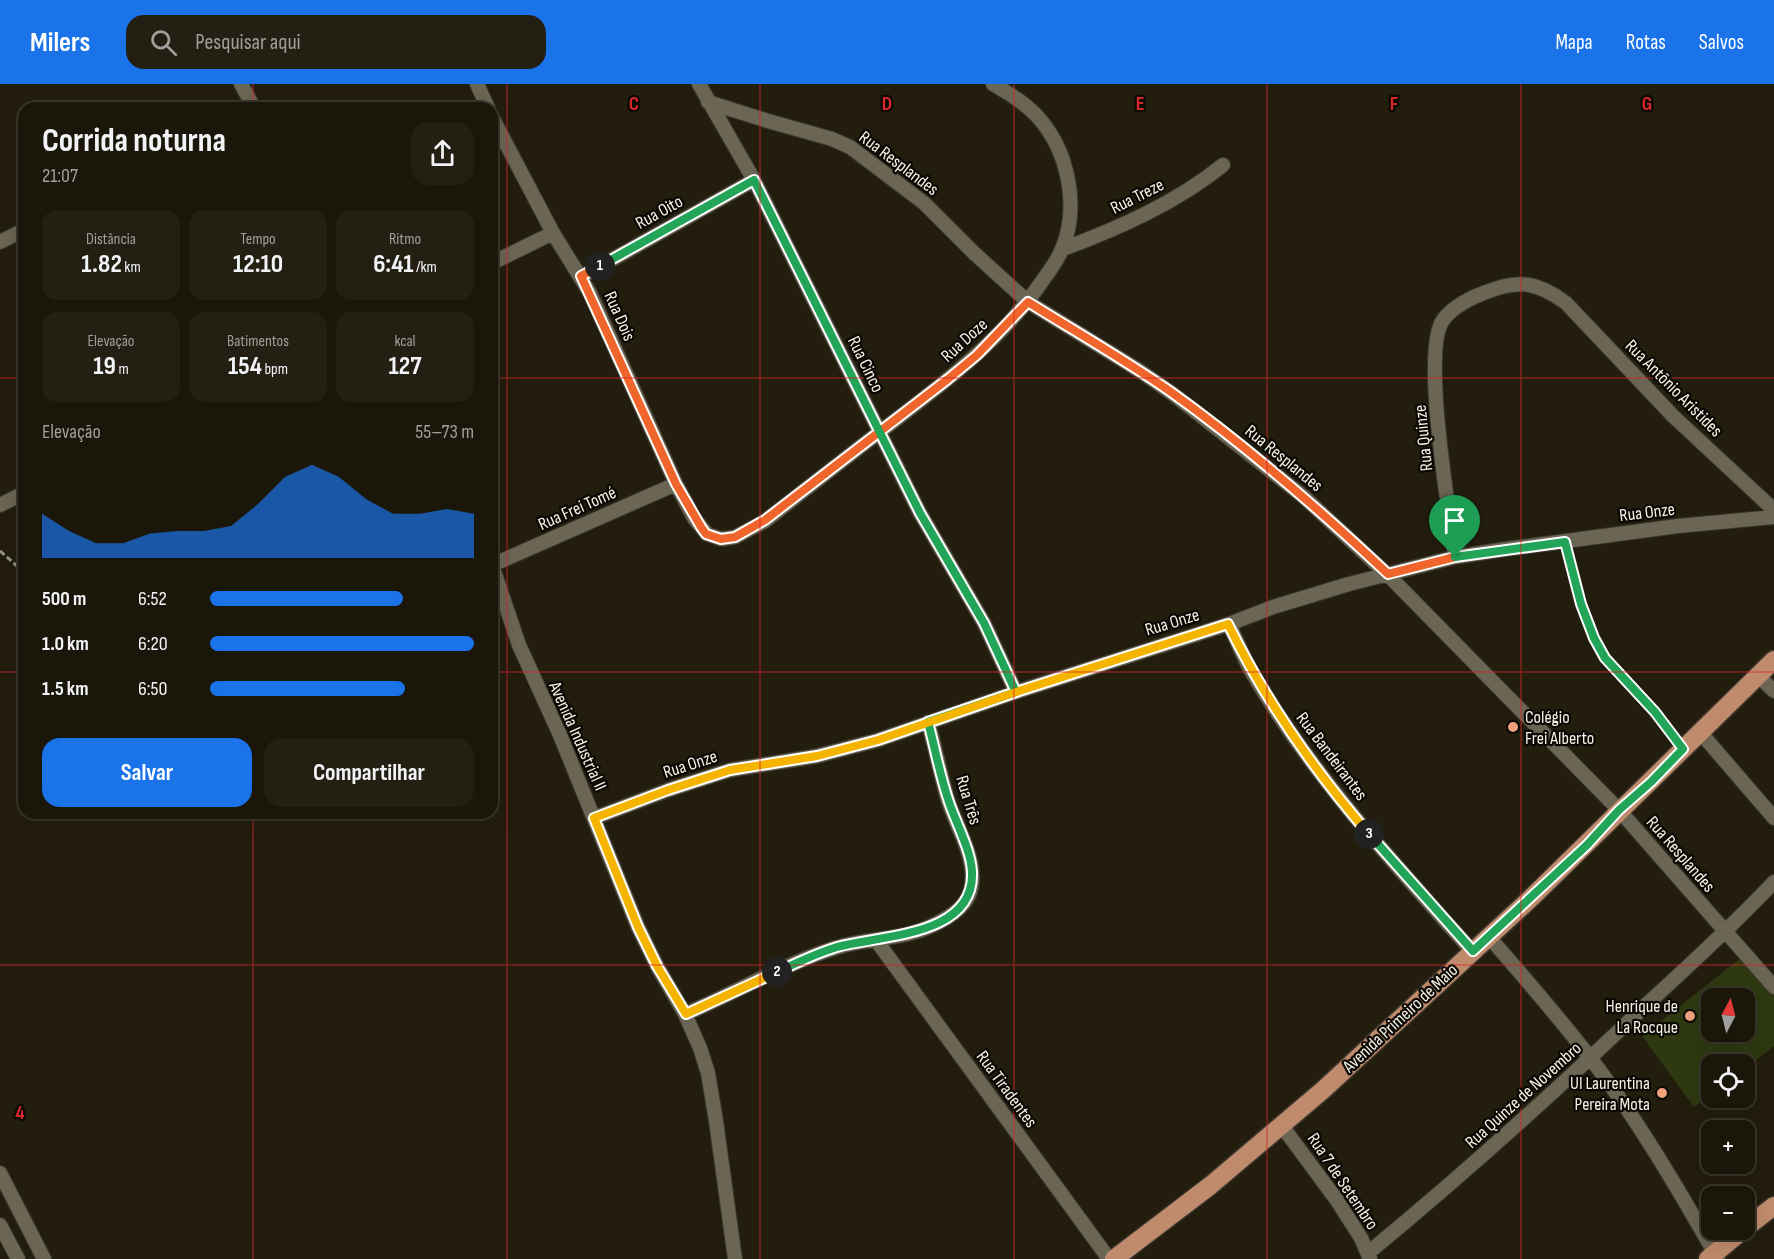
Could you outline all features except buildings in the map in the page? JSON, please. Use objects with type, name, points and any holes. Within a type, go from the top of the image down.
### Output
[{"type":"main road","name":"Avenida Primeiro de Maio","points":[[1114,1259],[1211,1185],[1282,1126],[1587,845],[1619,810],[1651,782],[1774,660]]},
{"type":"main road","points":[[1755,1221],[1774,1206]]},
{"type":"main road","points":[[1714,1257],[1732,1240]]},
{"type":"street","points":[[241,84],[251,102]]},
{"type":"street","points":[[477,84],[485,102]]},
{"type":"street","name":"Rua Cinco","points":[[699,84],[754,180],[920,513],[984,623],[1016,692]]},
{"type":"street","name":"Rua Doze","points":[[706,534],[721,539],[735,537],[748,531],[880,432],[977,355],[1028,302],[1062,249],[1070,217],[1071,192],[1066,169],[1057,147],[1037,116],[993,84]]},
{"type":"street","name":"Rua Resplandes","points":[[708,102],[768,122],[832,139],[850,147],[924,202],[974,253],[1028,302],[1173,393],[1304,497],[1388,574],[1619,810],[1774,987]]},
{"type":"street","name":"Rua Dois","points":[[498,128],[553,232],[581,276],[676,484],[694,518],[706,534]]},
{"type":"street","name":"Rua Treze","points":[[1062,249],[1098,236],[1149,212],[1206,178],[1223,165]]},
{"type":"street","name":"Rua Oito","points":[[581,276],[754,180]]},
{"type":"street","points":[[498,260],[553,232]]},
{"type":"street","points":[[0,242],[18,233]]},
{"type":"street","name":"Rua Quinze","points":[[1455,557],[1441,451],[1435,351],[1442,321],[1475,296],[1507,285],[1532,284],[1550,291]]},
{"type":"street","name":"Rua Antônio Aristides","points":[[1550,291],[1566,303],[1673,416],[1774,510]]},
{"type":"street","name":"Rua Frei Tomé","points":[[498,562],[676,484]]},
{"type":"street","points":[[0,505],[18,496]]},
{"type":"street","name":"Rua Onze","points":[[594,818],[730,770],[817,756],[878,740],[1273,607],[1388,574],[1455,557],[1592,537],[1774,517]]},
{"type":"street","name":"Avenida Industrial II","points":[[498,583],[523,656],[594,818],[638,927],[657,966],[686,1014],[700,1048],[708,1074],[735,1259]]},
{"type":"street","name":"Rua Bandeirantes","points":[[1228,624],[1249,668],[1279,716],[1319,771],[1380,847],[1473,951]]},
{"type":"street","points":[[1758,676],[1774,691]]},
{"type":"street","name":"Rua Três","points":[[876,940],[907,934],[945,919],[967,899],[971,889],[970,862],[948,799],[928,722]]},
{"type":"street","points":[[1700,732],[1774,818]]},
{"type":"street","name":"Rua Quinze de Novembro","points":[[1369,1256],[1590,1058],[1726,932],[1774,882]]},
{"type":"street","points":[[1489,937],[1590,1058],[1633,1120],[1714,1257]]},
{"type":"street","points":[[686,1014],[837,947],[876,940]]},
{"type":"street","name":"Rua Tiradentes","points":[[876,940],[1109,1259]]},
{"type":"street","name":"Rua 7 de Setembro","points":[[1282,1126],[1336,1199],[1361,1238],[1369,1256]]},
{"type":"street","points":[[0,1173],[44,1259]]},
{"type":"street","points":[[0,1225],[18,1259]]},
{"type":"path","points":[[1565,542],[1581,604],[1594,638],[1605,658],[1655,712],[1683,749]]},
{"type":"path","points":[[0,551],[18,567]]},
{"type":"green space","name":"Henrique de La Rocque","points":[[1747,953],[1774,987],[1774,1046],[1755,1061],[1755,1054],[1701,1054],[1701,1102],[1694,1107],[1642,1036],[1701,989],[1701,1042],[1755,1042],[1755,988],[1703,988]]},
{"type":"place","name":"Colégio Frei Alberto","points":[[1513,727]]},
{"type":"place","name":"Henrique de La Rocque","points":[[1690,1016]]},
{"type":"place","name":"UI Laurentina Pereira Mota","points":[[1662,1093]]},
{"type":"route","points":[[1455,557],[1388,574],[1304,497],[1173,393],[1028,302],[977,355],[928,395],[880,432],[765,520],[735,537],[721,539],[706,534],[694,518],[676,484],[581,276],[754,180],[880,432],[894,460],[920,513],[984,623],[1016,692],[928,722],[948,799],[972,871],[971,889],[967,899],[956,911],[928,927],[907,934],[837,947],[686,1014],[657,966],[638,927],[594,818],[730,770],[778,764],[878,740],[928,722],[979,705],[1016,692],[1228,624],[1249,668],[1279,716],[1319,771],[1394,864],[1473,951],[1587,845],[1619,810],[1651,782],[1683,749],[1655,712],[1605,658],[1594,638],[1581,604],[1565,542],[1455,557]]}]
